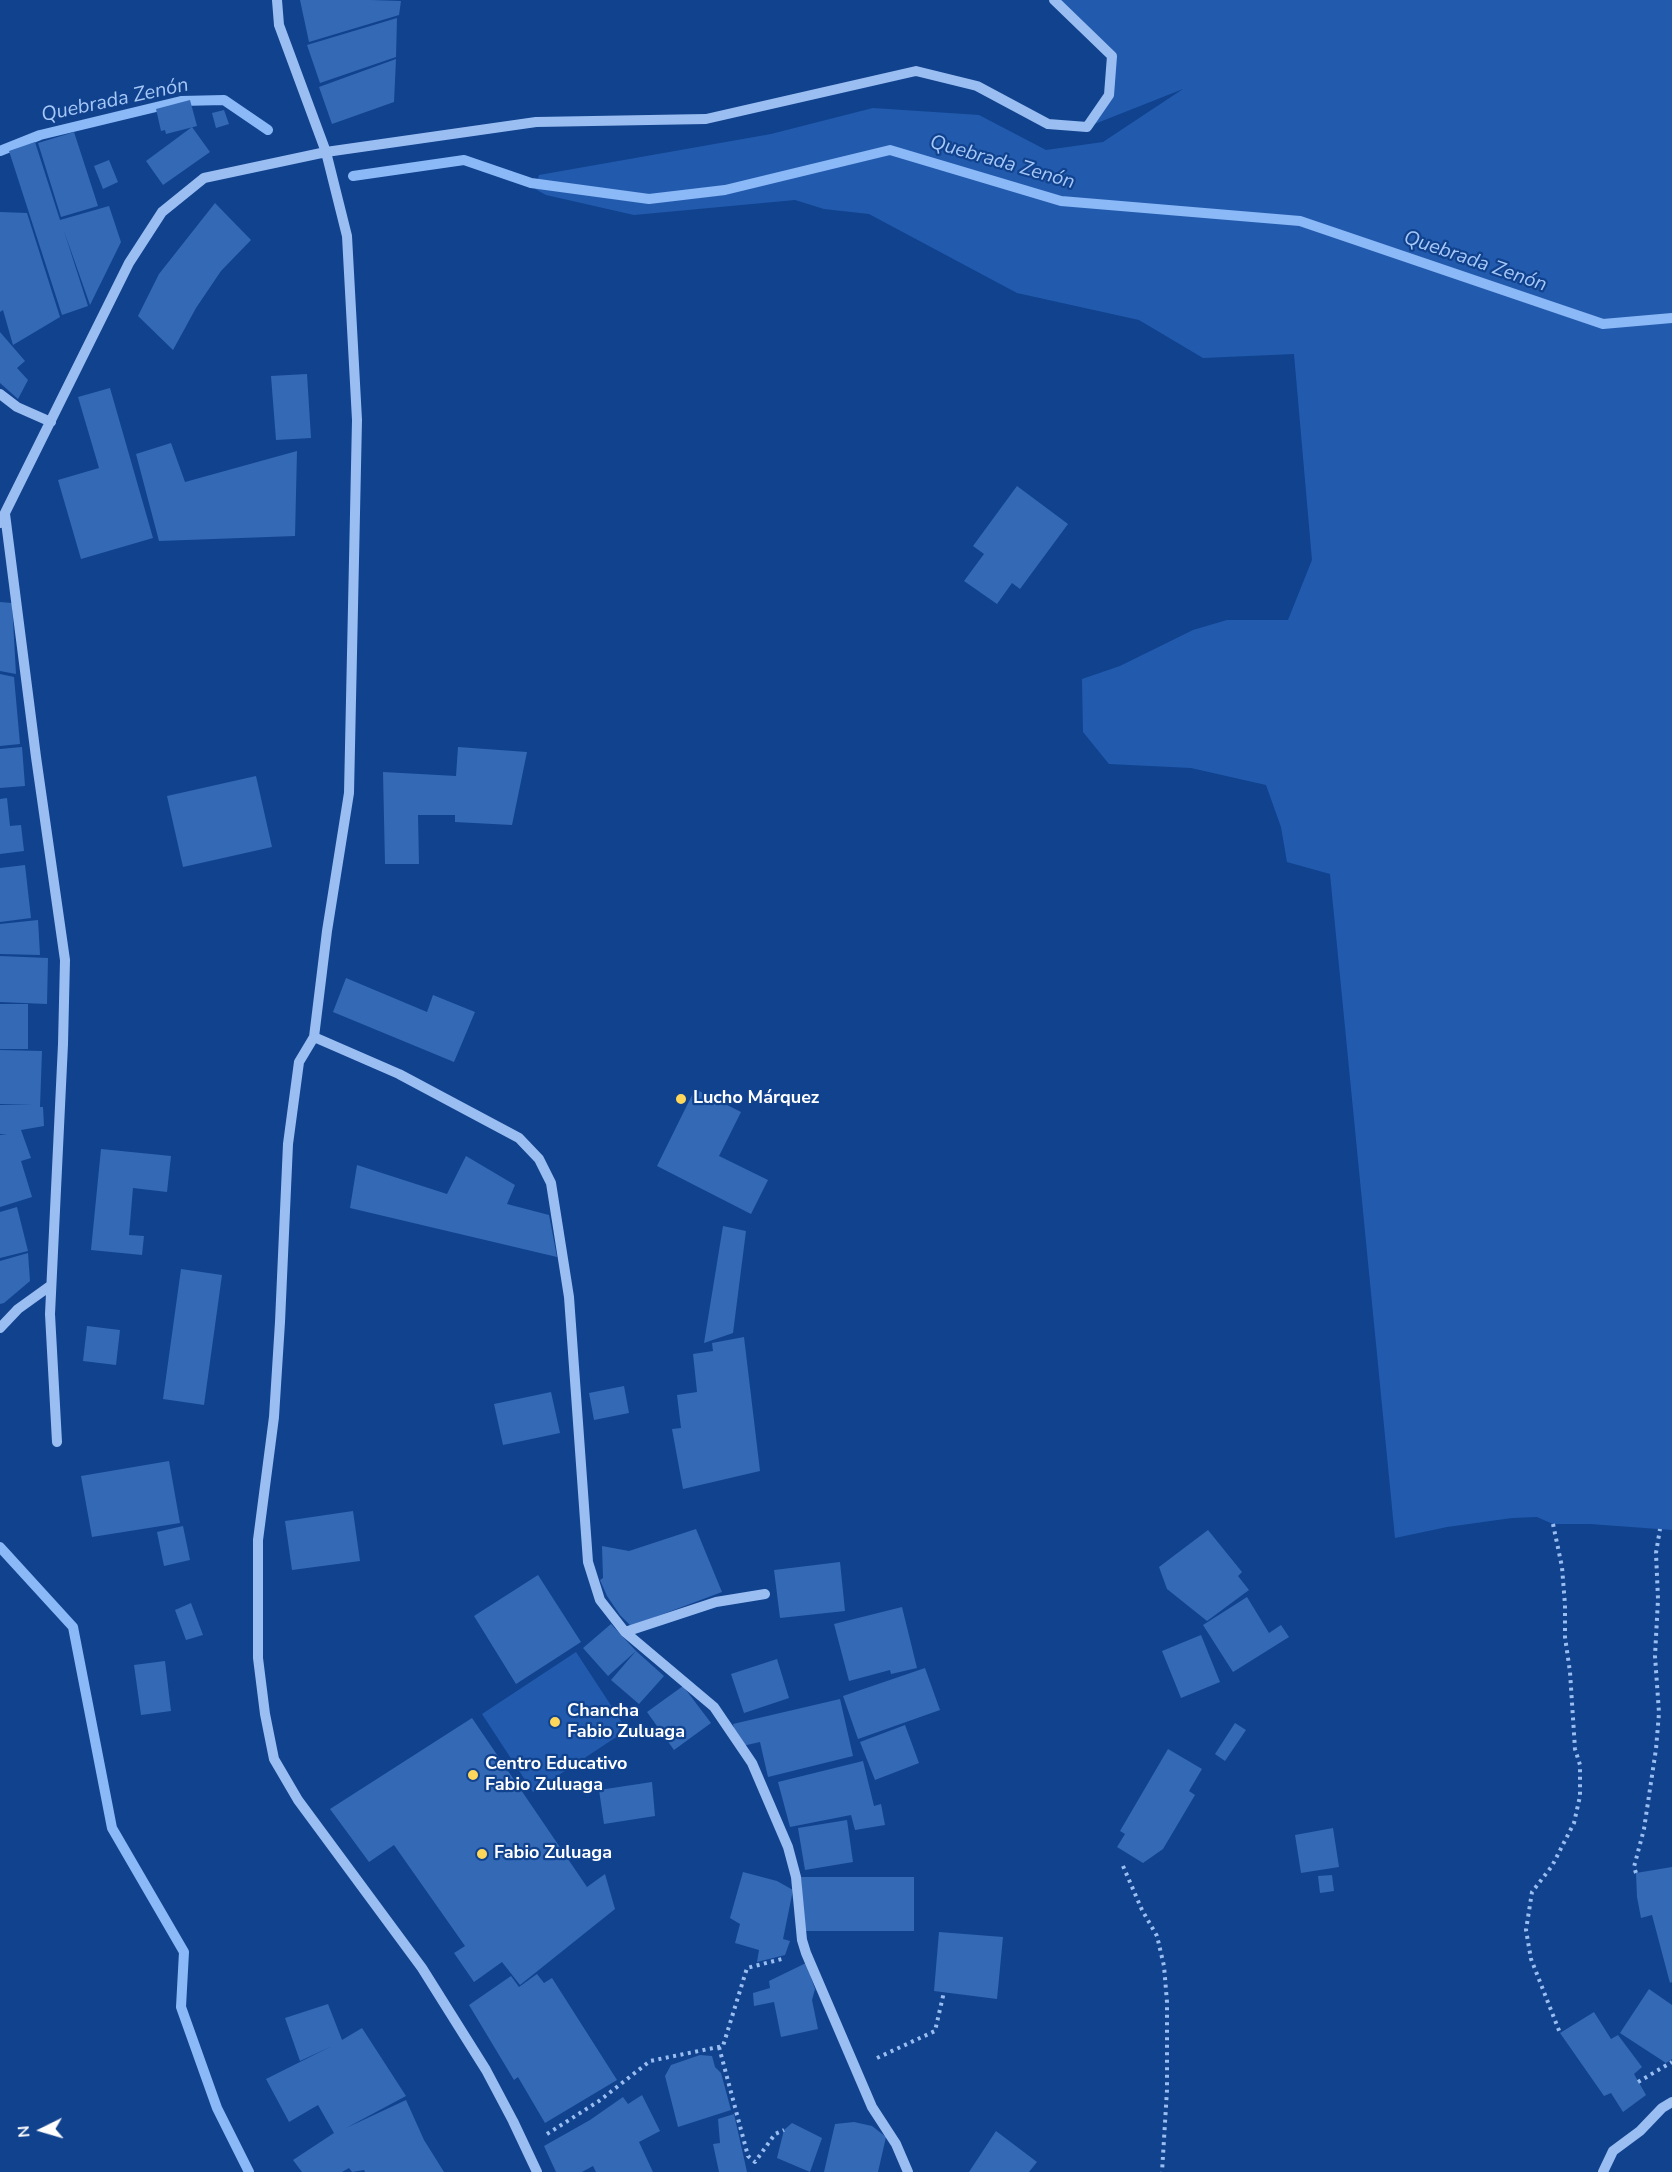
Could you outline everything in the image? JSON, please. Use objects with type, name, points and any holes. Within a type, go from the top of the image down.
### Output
[{"type":"street","points":[[277,0],[279,25],[326,152],[347,236],[357,432],[349,794],[327,932],[314,1037],[299,1062],[288,1144],[274,1405],[258,1540],[258,1658],[274,1760],[298,1800],[422,1968],[486,2070],[537,2172]]},
{"type":"street","points":[[57,1442],[50,1286],[63,1044],[65,960],[3,518],[129,263],[162,212],[204,178],[326,152],[536,122],[706,119],[916,71],[977,86],[1048,124],[1087,127],[1109,95],[1112,56],[1054,0]]},
{"type":"street","points":[[0,394],[17,407],[51,422]]},
{"type":"street","points":[[314,1037],[399,1074],[519,1138],[539,1159],[551,1183],[569,1297],[588,1562],[600,1600],[625,1632],[714,1707],[752,1763],[788,1847],[796,1877],[802,1940],[806,1953],[872,2107],[896,2144],[908,2172]]},
{"type":"street","points":[[0,1328],[18,1309],[50,1286]]},
{"type":"street","points":[[625,1632],[716,1602],[765,1594]]},
{"type":"street","points":[[1604,2172],[1613,2151],[1640,2131],[1662,2108],[1672,2102]]},
{"type":"path","points":[[1553,1524],[1562,1567],[1565,1636],[1570,1672],[1575,1749],[1580,1765],[1580,1796],[1574,1823],[1552,1866],[1532,1892],[1526,1930],[1531,1959],[1560,2033]]},
{"type":"path","points":[[1636,1873],[1634,1867],[1644,1829],[1659,1713],[1654,1656],[1658,1599],[1656,1553],[1660,1529]]},
{"type":"path","points":[[1123,1866],[1142,1910],[1157,1936],[1164,1966],[1167,2002],[1167,2090],[1162,2172]]},
{"type":"path","points":[[525,2146],[599,2101],[650,2061],[723,2046],[747,1968],[806,1953]]},
{"type":"path","points":[[855,2069],[935,2031],[944,1992]]},
{"type":"path","points":[[719,2047],[748,2156],[755,2162],[775,2134],[784,2130]]},
{"type":"path","points":[[1638,2082],[1672,2062]]},
{"type":"shaded area","points":[[1054,0],[1672,0],[1672,1530],[1590,1524],[1553,1524],[1537,1517],[1447,1527],[1395,1538],[1330,874],[1287,862],[1281,827],[1266,785],[1191,768],[1109,764],[1083,732],[1082,679],[1120,666],[1193,630],[1227,620],[1288,620],[1312,560],[1294,354],[1203,358],[1139,320],[1017,293],[869,214],[824,209],[795,200],[634,215],[546,195],[535,189],[539,175],[771,134],[873,108],[979,115],[1046,150],[1103,142],[1183,89],[1087,127],[1109,95],[1112,56]]},
{"type":"shaded area","name":"Chancha Fabio Zuluaga","points":[[576,1652],[627,1730],[533,1792],[482,1714]]},
{"type":"building","points":[[300,0],[401,1],[399,15],[309,42]]},
{"type":"building","points":[[397,18],[396,57],[320,83],[307,45]]},
{"type":"building","points":[[396,59],[394,102],[332,124],[319,87]]},
{"type":"building","points":[[190,100],[197,126],[166,134],[165,130],[161,131],[156,109]]},
{"type":"building","points":[[224,110],[229,124],[216,128],[212,113]]},
{"type":"building","points":[[192,127],[210,152],[163,185],[146,161]]},
{"type":"building","points":[[74,132],[98,206],[61,217],[38,143]]},
{"type":"building","points":[[35,142],[60,220],[109,206],[121,242],[90,305],[64,231],[88,306],[62,315],[9,151]]},
{"type":"building","points":[[109,160],[118,182],[103,189],[94,166]]},
{"type":"building","points":[[215,203],[251,240],[221,271],[196,308],[173,350],[138,316],[159,274]]},
{"type":"building","points":[[0,212],[27,213],[60,317],[13,345],[3,310],[0,312]]},
{"type":"building","points":[[0,332],[25,361],[17,368],[28,380],[18,399],[0,383]]},
{"type":"building","points":[[307,374],[311,438],[276,440],[271,376]]},
{"type":"building","points":[[110,388],[153,538],[81,559],[58,480],[99,468],[78,397]]},
{"type":"building","points":[[171,443],[185,482],[297,451],[295,536],[159,541],[136,454]]},
{"type":"building","points":[[1017,486],[1068,524],[1020,589],[1012,583],[997,604],[964,581],[984,554],[973,546]]},
{"type":"building","points":[[0,602],[12,603],[16,674],[0,671]]},
{"type":"building","points":[[0,674],[14,677],[20,744],[0,746]]},
{"type":"building","points":[[22,747],[25,786],[0,788],[0,749]]},
{"type":"building","points":[[458,747],[527,752],[512,825],[455,822],[455,815],[418,815],[419,864],[385,864],[383,772],[456,776]]},
{"type":"building","points":[[256,776],[272,847],[183,867],[167,796]]},
{"type":"building","points":[[7,798],[10,826],[21,825],[24,851],[0,854],[0,799]]},
{"type":"building","points":[[25,865],[31,918],[0,922],[0,868]]},
{"type":"building","points":[[38,920],[40,955],[0,954],[0,924]]},
{"type":"building","points":[[0,956],[48,958],[47,1004],[0,1002]]},
{"type":"building","points":[[346,978],[427,1012],[433,995],[475,1012],[454,1062],[333,1012]]},
{"type":"building","points":[[0,1004],[28,1004],[28,1049],[0,1049]]},
{"type":"building","points":[[0,1050],[42,1051],[40,1107],[43,1107],[44,1126],[21,1130],[31,1158],[21,1161],[32,1197],[0,1207],[0,1135],[7,1134],[0,1134],[0,1105],[33,1105],[0,1104]]},
{"type":"building","points":[[695,1089],[741,1112],[719,1156],[768,1180],[751,1214],[657,1166]]},
{"type":"building","points":[[101,1149],[171,1156],[167,1192],[133,1188],[129,1235],[144,1236],[142,1255],[91,1250]]},
{"type":"building","points":[[466,1156],[515,1185],[507,1204],[549,1215],[557,1257],[350,1208],[357,1165],[447,1194]]},
{"type":"building","points":[[17,1207],[28,1251],[0,1258],[0,1212]]},
{"type":"building","points":[[723,1226],[746,1231],[733,1333],[704,1343]]},
{"type":"building","points":[[28,1253],[30,1281],[0,1304],[0,1261]]},
{"type":"building","points":[[181,1269],[222,1275],[204,1405],[163,1399]]},
{"type":"building","points":[[87,1326],[120,1330],[116,1365],[83,1361]]},
{"type":"building","points":[[744,1337],[760,1471],[683,1489],[672,1429],[681,1428],[677,1395],[697,1392],[693,1354],[713,1351],[712,1343]]},
{"type":"building","points":[[624,1386],[629,1413],[594,1420],[589,1393]]},
{"type":"building","points":[[551,1392],[560,1433],[503,1445],[494,1404]]},
{"type":"building","points":[[169,1461],[180,1523],[92,1537],[81,1476]]},
{"type":"building","points":[[353,1511],[360,1561],[292,1570],[285,1521]]},
{"type":"building","points":[[183,1526],[190,1560],[164,1566],[157,1532]]},
{"type":"building","points":[[696,1529],[722,1592],[631,1626],[607,1596],[600,1580],[603,1578],[602,1546],[629,1551]]},
{"type":"building","points":[[1208,1530],[1242,1572],[1238,1576],[1249,1590],[1207,1621],[1167,1589],[1159,1567]]},
{"type":"building","points":[[840,1562],[845,1611],[780,1618],[774,1570]]},
{"type":"building","points":[[538,1575],[581,1642],[516,1684],[474,1616]]},
{"type":"building","points":[[1247,1597],[1269,1633],[1281,1625],[1289,1637],[1233,1672],[1203,1625]]},
{"type":"building","points":[[191,1603],[203,1635],[186,1640],[175,1610]]},
{"type":"building","points":[[902,1607],[917,1668],[891,1674],[890,1670],[849,1681],[834,1624]]},
{"type":"building","points":[[611,1624],[636,1651],[608,1676],[583,1648]]},
{"type":"building","points":[[1201,1635],[1220,1682],[1181,1698],[1162,1651]]},
{"type":"building","points":[[636,1651],[664,1676],[639,1704],[611,1680]]},
{"type":"building","points":[[777,1659],[789,1698],[744,1713],[731,1674]]},
{"type":"building","points":[[165,1661],[171,1711],[141,1715],[134,1665]]},
{"type":"building","points":[[925,1668],[940,1710],[858,1739],[843,1696]]},
{"type":"building","points":[[683,1686],[711,1723],[674,1750],[647,1712]]},
{"type":"building","points":[[840,1699],[853,1756],[768,1777],[760,1742],[738,1747],[733,1724]]},
{"type":"building","name":"Fabio Zuluaga","points":[[472,1718],[587,1887],[605,1874],[615,1909],[520,1985],[502,1962],[474,1982],[454,1953],[465,1946],[394,1845],[369,1862],[330,1809]]},
{"type":"building","points":[[1235,1723],[1246,1730],[1225,1761],[1215,1754]]},
{"type":"building","points":[[905,1725],[919,1763],[875,1780],[860,1742]]},
{"type":"building","points":[[1168,1749],[1202,1769],[1189,1791],[1195,1795],[1163,1849],[1143,1863],[1117,1847],[1125,1834],[1120,1831]]},
{"type":"building","points":[[863,1761],[874,1806],[881,1804],[885,1825],[855,1830],[851,1815],[790,1827],[778,1782]]},
{"type":"building","points":[[652,1782],[655,1816],[604,1824],[599,1790]]},
{"type":"building","points":[[847,1820],[853,1862],[805,1870],[798,1828]]},
{"type":"building","points":[[1333,1828],[1339,1867],[1301,1873],[1295,1835]]},
{"type":"building","points":[[1672,1867],[1672,1982],[1670,1983],[1652,1915],[1641,1918],[1636,1873]]},
{"type":"building","points":[[743,1872],[777,1881],[793,1890],[783,1939],[790,1941],[785,1955],[757,1962],[759,1950],[735,1943],[740,1924],[730,1918]]},
{"type":"building","points":[[1332,1875],[1334,1891],[1320,1893],[1318,1876]]},
{"type":"building","points":[[801,1877],[914,1877],[914,1931],[803,1931]]},
{"type":"building","points":[[939,1932],[1003,1937],[997,1999],[934,1991]]},
{"type":"building","points":[[806,1963],[815,1989],[812,2000],[818,2029],[781,2037],[774,2002],[754,2006],[753,1993],[770,1988],[769,1981]]},
{"type":"building","points":[[537,1974],[544,1983],[552,1978],[617,2080],[545,2123],[518,2077],[514,2080],[469,2005],[511,1976],[519,1987]]},
{"type":"building","points":[[1649,1989],[1672,2005],[1672,2059],[1666,2063],[1620,2033]]},
{"type":"building","points":[[328,2004],[342,2040],[362,2028],[406,2096],[346,2128],[406,2100],[424,2140],[444,2172],[365,2172],[364,2170],[352,2172],[349,2168],[342,2172],[302,2172],[293,2160],[334,2133],[318,2105],[289,2122],[266,2079],[332,2046],[300,2061],[285,2018]]},
{"type":"building","points":[[1594,2012],[1611,2039],[1618,2035],[1642,2067],[1634,2074],[1646,2095],[1623,2112],[1611,2093],[1604,2096],[1560,2033]]},
{"type":"building","points":[[700,2055],[712,2056],[715,2067],[721,2073],[731,2110],[678,2127],[665,2076],[671,2065]]},
{"type":"building","points":[[642,2095],[660,2131],[639,2142],[653,2172],[596,2172],[593,2166],[582,2172],[556,2172],[544,2146],[590,2120],[623,2097],[628,2104]]},
{"type":"building","points":[[734,2114],[747,2172],[719,2172],[713,2144],[720,2143],[718,2119]]},
{"type":"building","points":[[854,2122],[872,2126],[886,2137],[878,2172],[824,2172],[835,2124]]},
{"type":"building","points":[[792,2123],[822,2138],[810,2172],[777,2158],[784,2130]]},
{"type":"building","points":[[996,2131],[1037,2162],[1029,2172],[969,2172]]},
{"type":"waterway","name":"Quebrada Zenón","points":[[0,151],[40,135],[181,101],[224,100],[268,130]]},
{"type":"waterway","name":"Quebrada Zenón","points":[[353,176],[464,160],[531,183],[649,199],[725,190],[890,150],[1061,201],[1300,221],[1603,324],[1672,318]]},
{"type":"waterway","points":[[0,1547],[73,1627],[112,1828],[184,1952],[181,2007],[217,2108],[249,2172]]},
{"type":"place","name":"Lucho Márquez","points":[[681,1099]]},
{"type":"place","name":"Chancha Fabio Zuluaga","points":[[555,1722]]},
{"type":"place","name":"Centro Educativo Fabio Zuluaga","points":[[473,1775]]},
{"type":"place","name":"Fabio Zuluaga","points":[[482,1854]]}]
